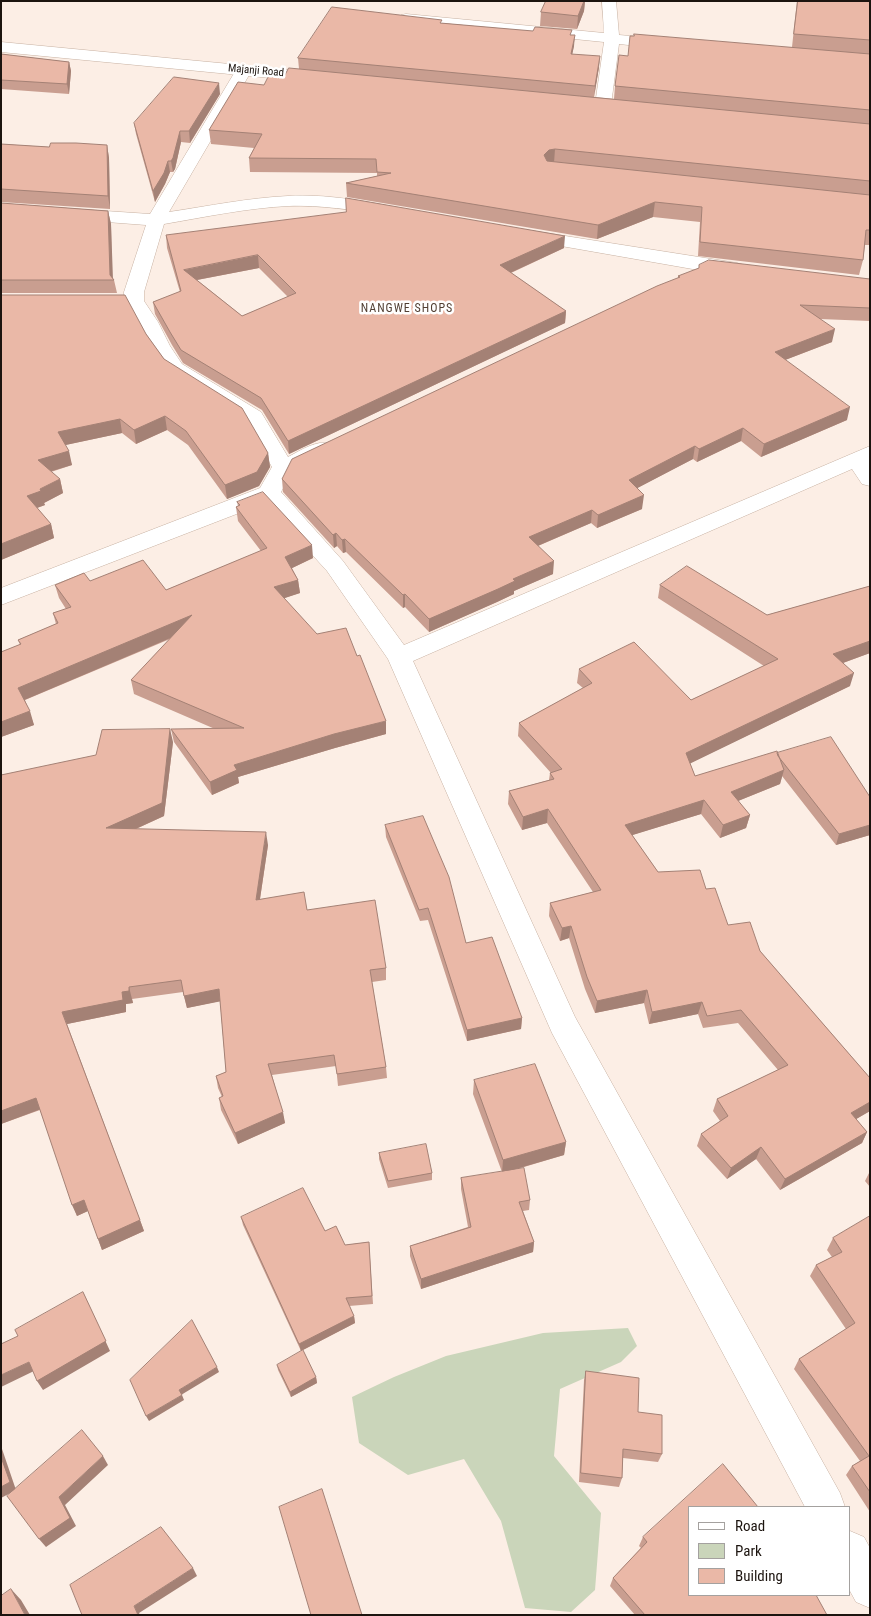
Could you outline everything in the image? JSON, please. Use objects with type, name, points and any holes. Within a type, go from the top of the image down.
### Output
[{"type":"street","points":[[603,105],[612,39],[609,1]]},
{"type":"street","points":[[388,16],[682,45]]},
{"type":"street","name":"Majanji Road","points":[[1,47],[341,79]]},
{"type":"street","points":[[244,70],[156,220],[134,292],[124,301],[148,322],[160,347],[176,368],[253,418],[276,480],[399,657],[563,1024],[825,1506]]},
{"type":"street","points":[[584,103],[623,107]]},
{"type":"street","points":[[1,209],[156,220],[238,206],[289,201],[342,203],[401,213]]},
{"type":"street","points":[[508,232],[704,265],[753,271]]},
{"type":"street","points":[[677,278],[704,265]]},
{"type":"street","points":[[1,597],[276,480],[346,438]]},
{"type":"street","points":[[399,657],[863,456],[870,479]]},
{"type":"street","points":[[851,1553],[870,1588]]},
{"type":"green space","points":[[628,1328],[637,1346],[621,1362],[560,1389],[554,1456],[601,1513],[595,1590],[571,1612],[525,1608],[501,1521],[464,1459],[408,1475],[359,1443],[352,1397],[394,1377],[446,1356],[543,1333]]},
{"type":"building","points":[[546,1],[584,1],[578,16],[541,12]]},
{"type":"building","points":[[798,1],[870,1],[870,40],[794,34]]},
{"type":"building","points":[[332,7],[442,20],[440,23],[533,31],[535,27],[572,30],[570,35],[575,35],[571,54],[600,56],[595,86],[298,58]]},
{"type":"building","points":[[634,34],[870,54],[870,110],[615,86],[619,55],[628,56],[630,36],[634,36]]},
{"type":"building","points":[[1,54],[69,62],[67,84],[1,80]]},
{"type":"building","points":[[289,68],[870,124],[870,181],[555,149],[549,150],[544,155],[547,161],[870,195],[870,230],[866,230],[863,260],[700,242],[702,207],[655,202],[598,225],[346,183],[391,173],[377,172],[376,159],[249,158],[262,134],[209,130],[238,82],[264,85],[269,75],[284,76]]},
{"type":"building","points":[[174,77],[219,83],[189,131],[180,131],[173,158],[171,161],[168,161],[164,173],[153,191],[134,123]]},
{"type":"building","points":[[51,143],[107,145],[108,196],[1,189],[1,144],[49,147]]},
{"type":"building","points":[[346,198],[565,236],[500,265],[566,311],[288,441],[261,398],[181,350],[170,332],[153,302],[181,291],[166,235],[346,212]],"holes":[[[258,255],[296,293],[242,316],[184,270]]]},
{"type":"building","points":[[1,203],[108,211],[110,275],[114,280],[1,280]]},
{"type":"building","points":[[709,260],[870,279],[870,308],[800,305],[835,329],[775,352],[850,407],[764,444],[743,428],[699,449],[695,446],[629,480],[644,495],[598,515],[592,510],[529,537],[554,561],[513,579],[515,581],[498,589],[429,619],[405,594],[403,595],[345,539],[342,540],[336,533],[333,535],[282,479],[292,459],[657,286],[680,277],[678,276],[699,268],[699,265]]},
{"type":"building","points":[[1,295],[125,295],[146,334],[164,359],[242,408],[268,453],[257,472],[225,485],[186,431],[165,416],[134,430],[120,419],[58,432],[69,451],[38,460],[60,479],[40,489],[41,491],[27,496],[51,524],[1,544]]},
{"type":"building","points":[[263,492],[312,545],[285,557],[298,580],[274,587],[317,634],[346,628],[357,656],[360,655],[386,721],[334,734],[234,765],[237,770],[210,782],[171,729],[244,728],[131,680],[192,615],[18,688],[30,711],[1,722],[1,652],[21,644],[18,640],[58,623],[53,613],[71,607],[55,585],[84,573],[90,581],[143,560],[166,590],[267,548],[236,507],[240,505],[237,502]]},
{"type":"building","points":[[687,566],[767,615],[870,586],[870,641],[833,654],[854,673],[686,753],[695,776],[777,751],[784,770],[731,792],[750,815],[723,825],[704,800],[625,825],[658,872],[700,870],[706,889],[715,888],[728,925],[750,922],[760,951],[870,1078],[870,1102],[851,1113],[867,1132],[785,1179],[761,1147],[731,1168],[701,1134],[728,1116],[717,1099],[788,1065],[741,1010],[707,1016],[702,1002],[652,1012],[647,990],[597,1001],[587,977],[571,926],[562,928],[550,903],[601,890],[548,809],[523,817],[509,791],[554,779],[550,773],[562,769],[519,723],[592,683],[579,669],[634,642],[691,700],[778,659],[660,585]]},
{"type":"building","points":[[170,729],[162,803],[106,828],[266,832],[256,900],[304,892],[307,910],[375,900],[386,968],[370,970],[386,1067],[337,1074],[334,1055],[268,1064],[283,1112],[235,1133],[219,1098],[223,1096],[216,1076],[226,1072],[219,989],[184,996],[181,980],[129,987],[129,991],[122,992],[123,1000],[62,1012],[140,1220],[98,1239],[84,1200],[72,1205],[36,1098],[1,1111],[1,775],[96,755],[102,730]]},
{"type":"building","points":[[831,737],[870,797],[870,825],[839,834],[777,753]]},
{"type":"building","points":[[423,816],[449,877],[466,943],[492,937],[522,1018],[467,1030],[428,908],[419,910],[385,825]]},
{"type":"building","points":[[535,1064],[566,1142],[503,1160],[474,1080]]},
{"type":"building","points":[[426,1144],[432,1173],[388,1181],[379,1153]]},
{"type":"building","points":[[524,1168],[530,1200],[519,1202],[534,1242],[421,1279],[410,1246],[471,1227],[461,1178]]},
{"type":"building","points":[[303,1188],[325,1231],[336,1226],[345,1245],[369,1242],[372,1296],[346,1298],[354,1316],[299,1344],[241,1217]]},
{"type":"building","points":[[870,1216],[870,1492],[852,1466],[869,1456],[799,1359],[855,1323],[816,1265],[842,1252],[833,1238]]},
{"type":"building","points":[[83,1292],[106,1341],[37,1381],[29,1362],[1,1375],[1,1344],[18,1336],[15,1330]]},
{"type":"building","points":[[192,1320],[217,1367],[179,1390],[182,1395],[146,1416],[130,1380]]},
{"type":"building","points":[[303,1350],[316,1377],[290,1392],[277,1365]]},
{"type":"building","points":[[586,1371],[639,1378],[638,1412],[662,1415],[662,1454],[623,1449],[622,1478],[581,1473]]},
{"type":"building","points":[[82,1430],[103,1456],[59,1497],[70,1518],[39,1539],[7,1496]]},
{"type":"building","points":[[1,1457],[10,1482],[1,1487]]},
{"type":"building","points":[[723,1464],[757,1506],[688,1506],[688,1596],[817,1596],[827,1615],[645,1615],[613,1578],[647,1542],[643,1537]]},
{"type":"building","points":[[322,1489],[362,1615],[311,1615],[279,1507]]},
{"type":"building","points":[[161,1527],[193,1568],[134,1606],[138,1615],[82,1615],[70,1585]]},
{"type":"building","points":[[11,1589],[25,1615],[1,1615],[1,1596]]},
{"type":"district","name":"NANGWE SHOPS","points":[[407,309]]}]
